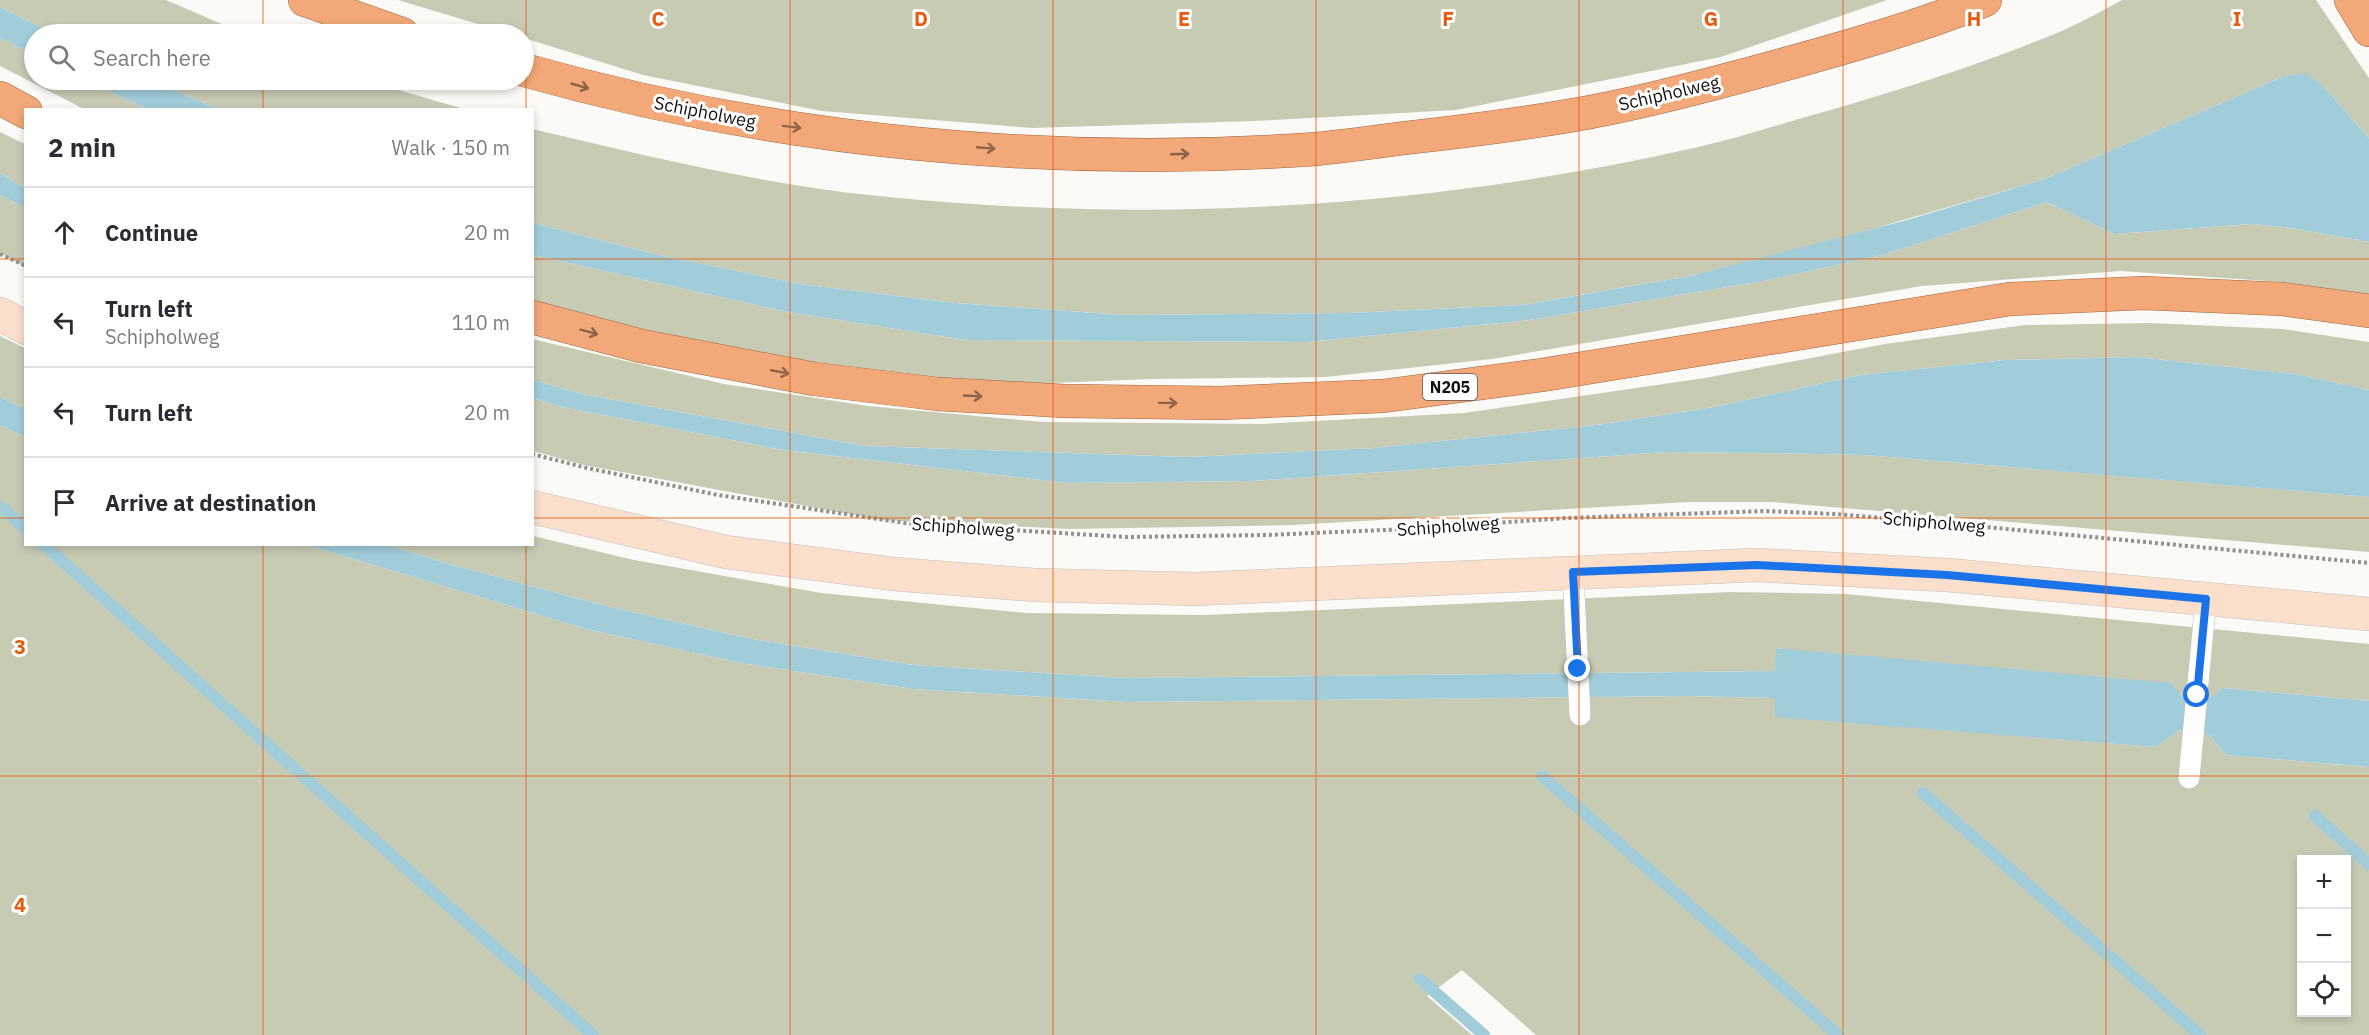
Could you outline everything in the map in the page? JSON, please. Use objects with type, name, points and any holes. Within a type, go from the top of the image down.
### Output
[{"type":"highway","points":[[305,0],[373,24]]},
{"type":"highway","name":"Schipholweg","points":[[534,73],[601,92],[735,118],[897,141],[1041,153],[1171,154],[1317,149],[1572,116],[1715,83],[1847,47],[1985,0]]},
{"type":"highway","points":[[2351,0],[2369,30]]},
{"type":"highway","points":[[0,98],[24,111]]},
{"type":"highway","name":"N205","points":[[534,318],[641,346],[814,379],[937,394],[1042,400],[1220,403],[1383,396],[1542,375],[2010,299],[2144,293],[2282,299],[2369,311]]},
{"type":"main road","points":[[0,314],[24,327]]},
{"type":"main road","points":[[534,507],[726,552],[894,574],[1035,585],[1196,589],[1757,565],[1947,575],[2369,614]]},
{"type":"lane","points":[[1573,572],[1579,707]]},
{"type":"lane","points":[[2189,778],[2206,599]]},
{"type":"path","points":[[0,254],[24,265]]},
{"type":"path","name":"Schipholweg","points":[[534,454],[718,495],[912,524],[1126,537],[1267,535],[1407,529],[1599,516],[1765,511],[1932,522],[2369,563]]},
{"type":"green space","points":[[0,0],[166,0],[222,24],[35,24],[0,7]]},
{"type":"green space","points":[[398,0],[1887,0],[1721,57],[1456,110],[1254,121],[1032,128],[822,111],[643,75],[534,41],[534,24],[478,24]]},
{"type":"green space","points":[[2122,0],[2316,0],[2369,78],[2369,138],[2325,88],[2282,77],[2042,180],[1817,245],[1690,276],[1522,305],[1349,313],[1123,315],[955,303],[800,284],[654,254],[534,223],[534,129],[700,167],[826,190],[869,195],[973,204],[1077,209],[1285,206],[1493,185],[1596,168],[1698,147],[1743,136],[1938,77],[2028,45],[2073,26]]},
{"type":"green space","points":[[0,38],[24,50],[24,78],[0,66]]},
{"type":"green space","points":[[47,90],[106,90],[145,108],[82,108]]},
{"type":"green space","points":[[174,90],[398,90],[461,108],[215,108]]},
{"type":"green space","points":[[0,132],[24,144],[24,187],[0,173]]},
{"type":"green space","points":[[0,195],[24,207],[24,266],[0,253]]},
{"type":"green space","points":[[2047,202],[2114,234],[2251,224],[2284,227],[2369,242],[2369,297],[2283,282],[2120,271],[1922,286],[1492,359],[1325,377],[1151,379],[999,385],[858,372],[534,308],[534,255],[788,312],[966,340],[1306,342],[1530,320],[1763,281],[1882,255]]},
{"type":"green space","points":[[2150,323],[2283,329],[2369,342],[2369,390],[2296,374],[2137,357],[2005,360],[1860,375],[1714,407],[1596,425],[1373,448],[1187,457],[865,446],[582,394],[534,380],[534,339],[724,384],[868,406],[1043,422],[1262,424],[1464,413],[1705,378],[1885,344],[2025,325]]},
{"type":"green space","points":[[0,336],[24,348],[24,409],[0,397]]},
{"type":"green space","points":[[534,399],[562,407],[783,450],[1067,483],[1253,481],[1667,452],[1865,455],[2335,494],[2369,497],[2369,552],[1771,502],[1688,502],[1293,525],[1069,529],[882,520],[584,465],[534,451]]},
{"type":"green space","points":[[0,425],[24,437],[24,546],[310,546],[586,629],[741,663],[913,689],[1127,702],[1687,696],[1775,698],[1775,716],[2156,747],[2178,730],[2208,734],[2226,755],[2369,767],[2369,1035],[1536,1035],[1462,970],[1427,996],[1472,1035],[0,1035]]},
{"type":"green space","points":[[534,536],[634,560],[821,593],[1026,613],[1206,615],[1729,592],[1846,594],[2369,644],[2369,701],[2223,688],[2211,698],[1776,648],[1776,671],[1126,678],[913,665],[752,639],[606,606],[390,546],[534,546]]},
{"type":"water","points":[[0,7],[35,24],[24,24],[24,50],[0,38]]},
{"type":"water","points":[[2306,73],[2325,88],[2369,138],[2369,242],[2284,227],[2251,224],[2114,234],[2047,202],[1882,255],[1763,281],[1530,320],[1306,342],[966,340],[788,312],[534,255],[534,223],[654,254],[800,284],[955,303],[1123,315],[1349,313],[1522,305],[1690,276],[1907,220],[2042,180],[2282,77]]},
{"type":"water","points":[[106,90],[174,90],[215,108],[145,108]]},
{"type":"water","points":[[0,173],[24,187],[24,207],[0,195]]},
{"type":"water","points":[[2137,357],[2296,374],[2369,390],[2369,497],[1865,455],[1764,453],[1667,452],[1253,481],[1067,483],[783,450],[562,407],[534,399],[534,380],[582,394],[865,446],[1187,457],[1373,448],[1596,425],[1714,407],[1860,375],[2005,360]]},
{"type":"water","points":[[0,397],[24,409],[24,437],[0,425]]},
{"type":"water","points":[[310,546],[390,546],[606,606],[752,639],[913,665],[1126,678],[1775,671],[1776,648],[2171,683],[2181,695],[2210,698],[2223,688],[2369,701],[2369,767],[2226,755],[2208,734],[2179,730],[2156,747],[1775,717],[1775,698],[1687,696],[1127,702],[913,689],[741,663],[586,629]]},
{"type":"waterway","points":[[0,506],[24,527]]},
{"type":"waterway","points":[[45,546],[593,1035]]},
{"type":"waterway","points":[[1542,776],[1838,1035]]},
{"type":"waterway","points":[[1923,793],[2200,1035]]},
{"type":"waterway","points":[[2315,816],[2369,864]]},
{"type":"waterway","points":[[1420,979],[1484,1035]]},
{"type":"route","points":[[1578,669],[1573,572],[1757,565],[1947,575],[2206,599],[2197,695]]}]
